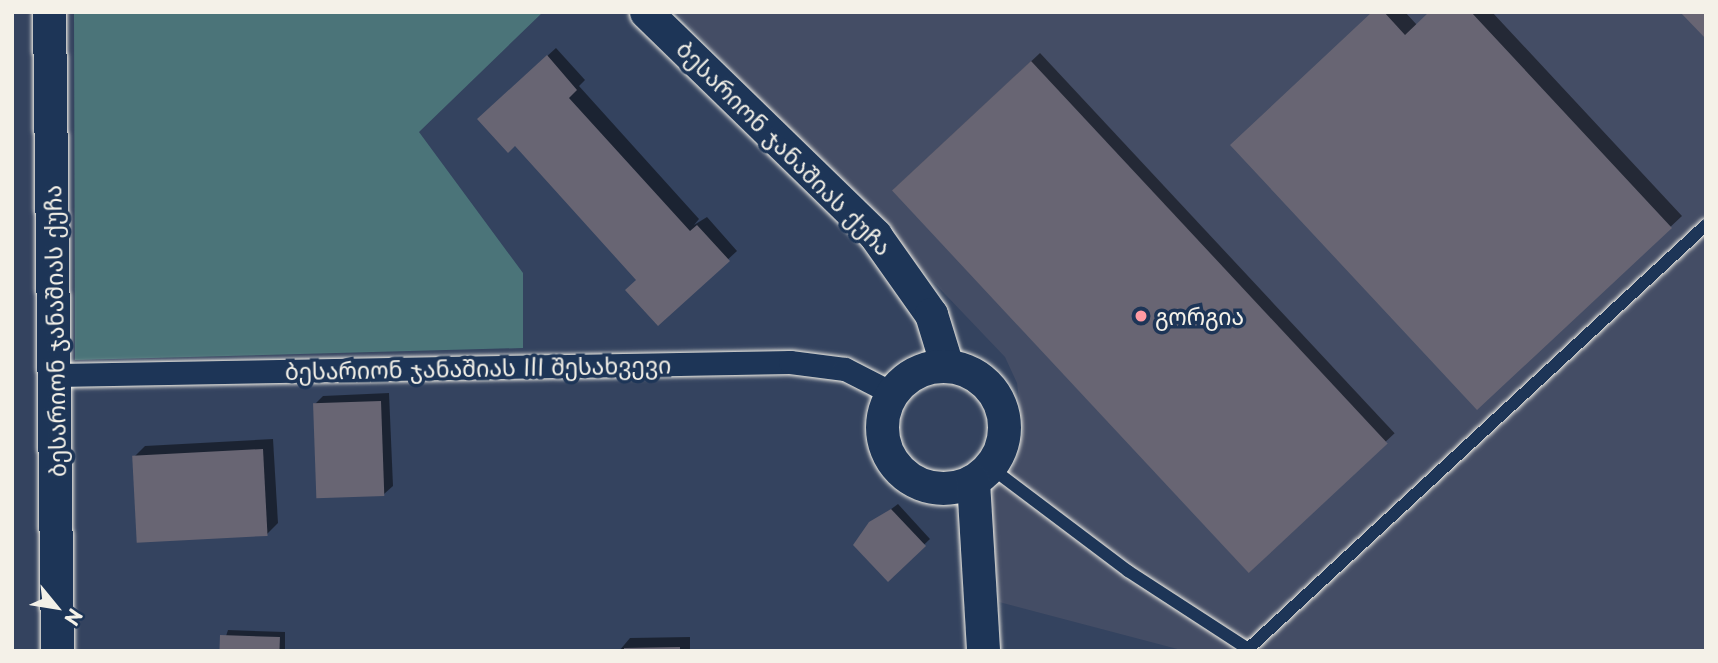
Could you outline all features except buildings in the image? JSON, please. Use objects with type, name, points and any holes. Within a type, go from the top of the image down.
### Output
[{"type":"street","name":"ბესარიონ ჯანაშიას ქუჩა","points":[[49,12],[57,375],[57,651]]},
{"type":"street","name":"ბესარიონ ჯანაშიას ქუჩა","points":[[646,12],[875,235],[931,314],[947,366]]},
{"type":"street","name":"ბესარიონ ჯანაშიას III შესახვევი","points":[[57,375],[790,362],[845,369],[892,393]]},
{"type":"street","points":[[982,474],[933,489],[897,470],[881,432],[892,393],[926,368],[947,366],[975,374],[1001,407],[1000,449],[982,474],[983,651]]},
{"type":"lane","points":[[982,474],[1248,649],[1706,225]]},
{"type":"shaded area","points":[[676,12],[1706,12],[1706,651],[1185,651],[999,602],[989,492],[1013,468],[1023,432],[1017,383],[1005,357]]},
{"type":"green space","points":[[74,12],[543,12],[419,132],[523,273],[523,348],[75,360]]},
{"type":"place","name":"გორგია","points":[[1141,316]]}]
